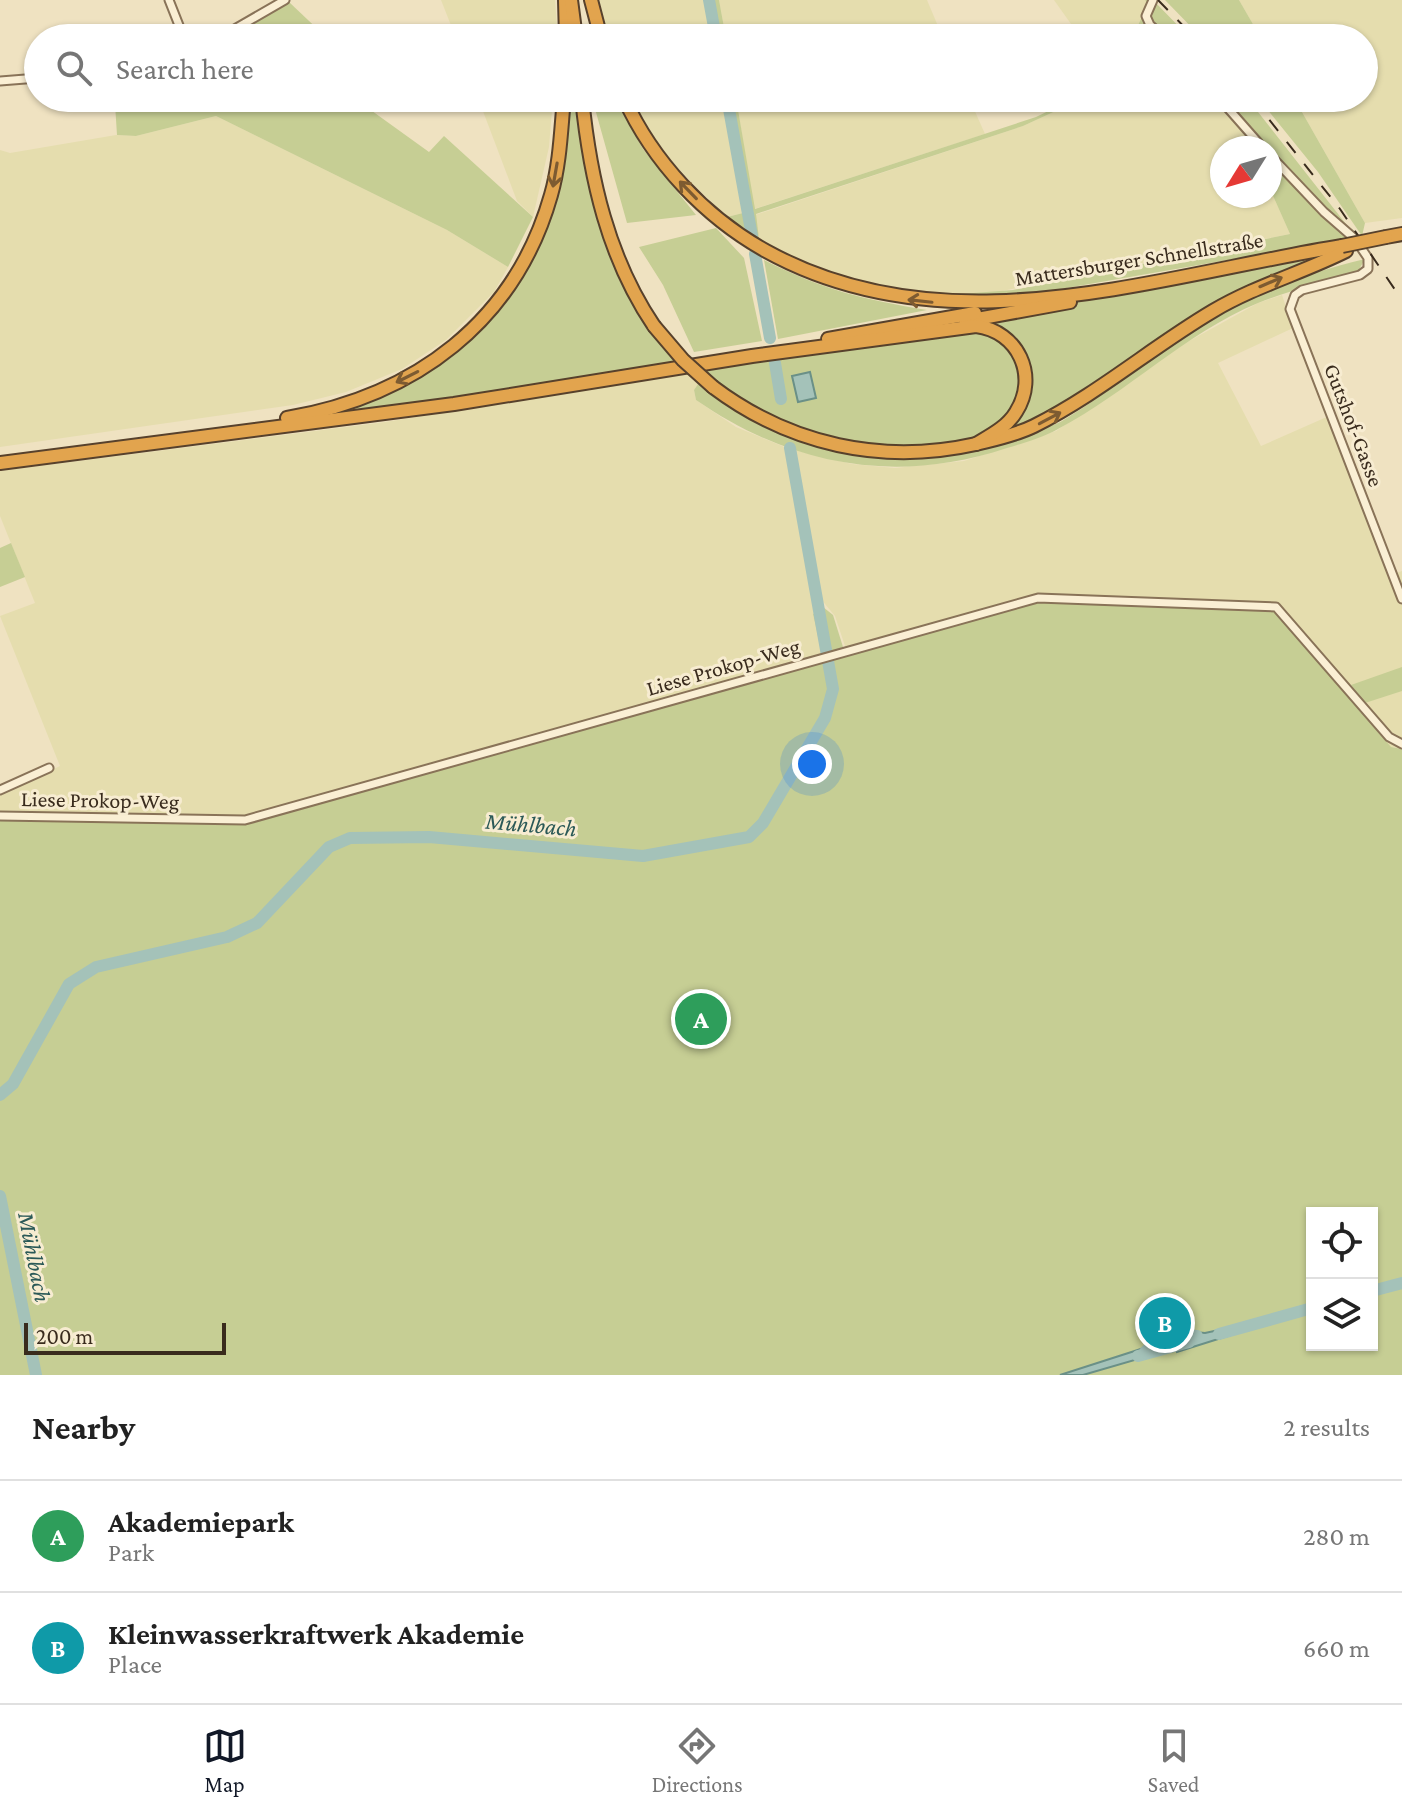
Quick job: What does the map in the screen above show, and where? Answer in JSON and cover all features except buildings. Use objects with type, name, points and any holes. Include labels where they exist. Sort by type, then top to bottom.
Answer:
[{"type":"highway","points":[[565,0],[566,24]]},
{"type":"highway","points":[[591,0],[597,24]]},
{"type":"highway","points":[[573,4],[575,24]]},
{"type":"highway","points":[[112,447],[332,408],[384,389],[443,356],[492,310],[520,273],[539,234],[552,192],[562,112]]},
{"type":"highway","name":"Mattersburger Schnellstraße","points":[[584,112],[597,193],[609,234],[627,280],[654,326],[683,360],[713,387],[780,427],[837,446],[912,453],[976,444],[1031,428],[1102,387],[1214,310],[1344,248]]},
{"type":"highway","name":"Mattersburger Schnellstraße","points":[[633,112],[666,166],[699,201],[747,241],[821,277],[909,300],[987,304],[1081,294],[1392,240],[1402,234]]},
{"type":"highway","points":[[818,348],[1344,248]]},
{"type":"highway","points":[[752,356],[768,349],[1081,294]]},
{"type":"highway","points":[[0,463],[454,404],[752,356],[969,326],[997,332],[1019,353],[1025,374],[1024,393],[1010,420],[976,444]]},
{"type":"street","points":[[169,0],[178,24]]},
{"type":"street","points":[[243,24],[284,0]]},
{"type":"street","points":[[1150,24],[1146,16],[1153,0]]},
{"type":"street","points":[[0,81],[24,79]]},
{"type":"street","points":[[1231,112],[1252,136]]},
{"type":"street","name":"Gutshof-Gasse","points":[[1282,168],[1355,239],[1368,258],[1368,269],[1360,275],[1302,290],[1295,295],[1290,309],[1402,599]]},
{"type":"street","name":"Liese Prokop-Weg","points":[[0,816],[245,820],[833,654],[1047,597],[1273,607],[1280,610],[1389,737],[1402,744]]},
{"type":"street","name":"Liese Prokop-Weg","points":[[0,790],[49,768]]},
{"type":"shaded area","points":[[441,0],[555,0],[557,24],[450,24]]},
{"type":"shaded area","points":[[599,0],[706,0],[710,24],[604,24]]},
{"type":"shaded area","points":[[719,0],[927,0],[937,24],[723,24]]},
{"type":"shaded area","points":[[1054,0],[1145,0],[1148,4],[1139,24],[1071,24]]},
{"type":"shaded area","points":[[1239,0],[1402,0],[1402,218],[1365,223],[1302,112],[1378,112],[1378,24],[1253,24]]},
{"type":"shaded area","points":[[483,112],[552,112],[549,147],[533,217],[517,201]]},
{"type":"shaded area","points":[[639,112],[725,112],[743,213],[727,217],[665,154]]},
{"type":"shaded area","points":[[738,112],[975,112],[985,134],[754,209]]},
{"type":"shaded area","points":[[1054,112],[1227,112],[1246,136],[1210,136],[1210,208],[1278,208],[1290,234],[982,295],[947,295],[864,285],[808,264],[759,239],[755,215],[1023,126]]},
{"type":"shaded area","points":[[216,116],[447,230],[508,267],[494,292],[446,340],[402,369],[346,392],[293,405],[0,447],[0,150],[10,153],[116,135],[136,136]]},
{"type":"shaded area","points":[[1282,295],[1293,328],[1218,363],[1261,446],[1329,416],[1391,575],[1402,571],[1402,749],[845,646],[835,616],[820,598],[794,450],[852,464],[895,468],[964,461],[1056,431],[1182,345],[1258,303]]},
{"type":"shaded area","points":[[687,374],[698,384],[694,390],[696,400],[736,427],[787,448],[817,608],[813,614],[822,655],[254,816],[0,814],[0,795],[60,766],[0,616],[35,603],[0,516],[0,471],[385,422]]},
{"type":"green space","points":[[706,0],[719,0],[723,24],[710,24]]},
{"type":"green space","points":[[1145,0],[1153,0],[1176,24],[1139,24],[1148,4]]},
{"type":"green space","points":[[1165,0],[1239,0],[1253,24],[1188,24]]},
{"type":"green space","points":[[289,2],[312,24],[252,24]]},
{"type":"green space","points":[[116,112],[373,112],[429,152],[444,136],[533,217],[508,267],[447,230],[216,116],[136,136],[117,135]]},
{"type":"green space","points":[[561,112],[584,112],[597,193],[649,330],[681,368],[335,419],[332,408],[384,389],[469,334],[539,234]]},
{"type":"green space","points":[[596,112],[623,112],[643,149],[696,215],[627,223]]},
{"type":"green space","points":[[725,112],[738,112],[755,209],[1054,112],[1023,126],[756,214],[759,239],[727,217],[743,213]]},
{"type":"green space","points":[[1227,112],[1258,112],[1277,136],[1246,136]]},
{"type":"green space","points":[[1269,112],[1302,112],[1365,223],[1362,236],[1318,172]]},
{"type":"green space","points":[[1282,143],[1353,233],[1343,240],[1014,297],[947,295],[1013,290],[1290,234],[1278,208],[1282,208]]},
{"type":"green space","points":[[716,228],[744,258],[762,341],[694,352],[663,285],[639,247]]},
{"type":"green space","points":[[1347,253],[1248,292],[1031,428],[947,450],[849,449],[744,409],[697,365],[969,326],[989,317]]},
{"type":"green space","points":[[1365,259],[1357,273],[1282,294],[1231,316],[1052,432],[965,459],[925,465],[846,463],[769,441],[732,423],[696,400],[694,390],[698,384],[775,431],[816,446],[857,455],[899,459],[942,456],[985,447],[1062,421],[1197,325],[1253,295]]},
{"type":"green space","points":[[764,260],[843,292],[927,310],[778,339]]},
{"type":"green space","points":[[11,543],[25,577],[0,587],[0,548]]},
{"type":"green space","points":[[1042,600],[1276,611],[1391,747],[1402,749],[1402,1375],[0,1375],[0,819],[243,825]]},
{"type":"green space","points":[[823,607],[833,615],[843,647],[822,655],[813,614]]},
{"type":"green space","points":[[1402,667],[1402,691],[1365,703],[1351,685]]},
{"type":"water","points":[[810,372],[816,398],[798,402],[792,376]]},
{"type":"water","points":[[1233,1327],[1234,1334],[1177,1352],[1174,1340],[1183,1337],[1184,1331],[1205,1333]]},
{"type":"water","points":[[1147,1347],[1152,1355],[1083,1375],[1060,1375]]},
{"type":"waterway","name":"Mühlbach","points":[[709,0],[713,24]]},
{"type":"waterway","name":"Mühlbach","points":[[730,112],[752,236]]},
{"type":"waterway","name":"Mühlbach","points":[[755,254],[770,338]]},
{"type":"waterway","name":"Mühlbach","points":[[775,363],[781,399]]},
{"type":"waterway","name":"Mühlbach","points":[[0,1095],[13,1084],[69,984],[96,967],[227,937],[257,923],[329,847],[350,838],[429,837],[643,856],[749,837],[763,823],[825,718],[833,689],[790,448]]},
{"type":"waterway","name":"Mühlbach","points":[[0,1196],[36,1375]]},
{"type":"waterway","points":[[1378,1289],[1402,1283]]},
{"type":"waterway","points":[[1219,1334],[1306,1310]]},
{"type":"waterway","points":[[1145,1352],[1169,1338],[1197,1336]]},
{"type":"waterway","points":[[1138,1356],[1189,1342]]},
{"type":"railway","points":[[1158,0],[1181,24]]},
{"type":"railway","points":[[1263,112],[1340,209],[1402,300]]},
{"type":"place","name":"Akademiepark","points":[[701,1019]]},
{"type":"place","name":"Kleinwasserkraftwerk Akademie","points":[[1165,1323]]}]
